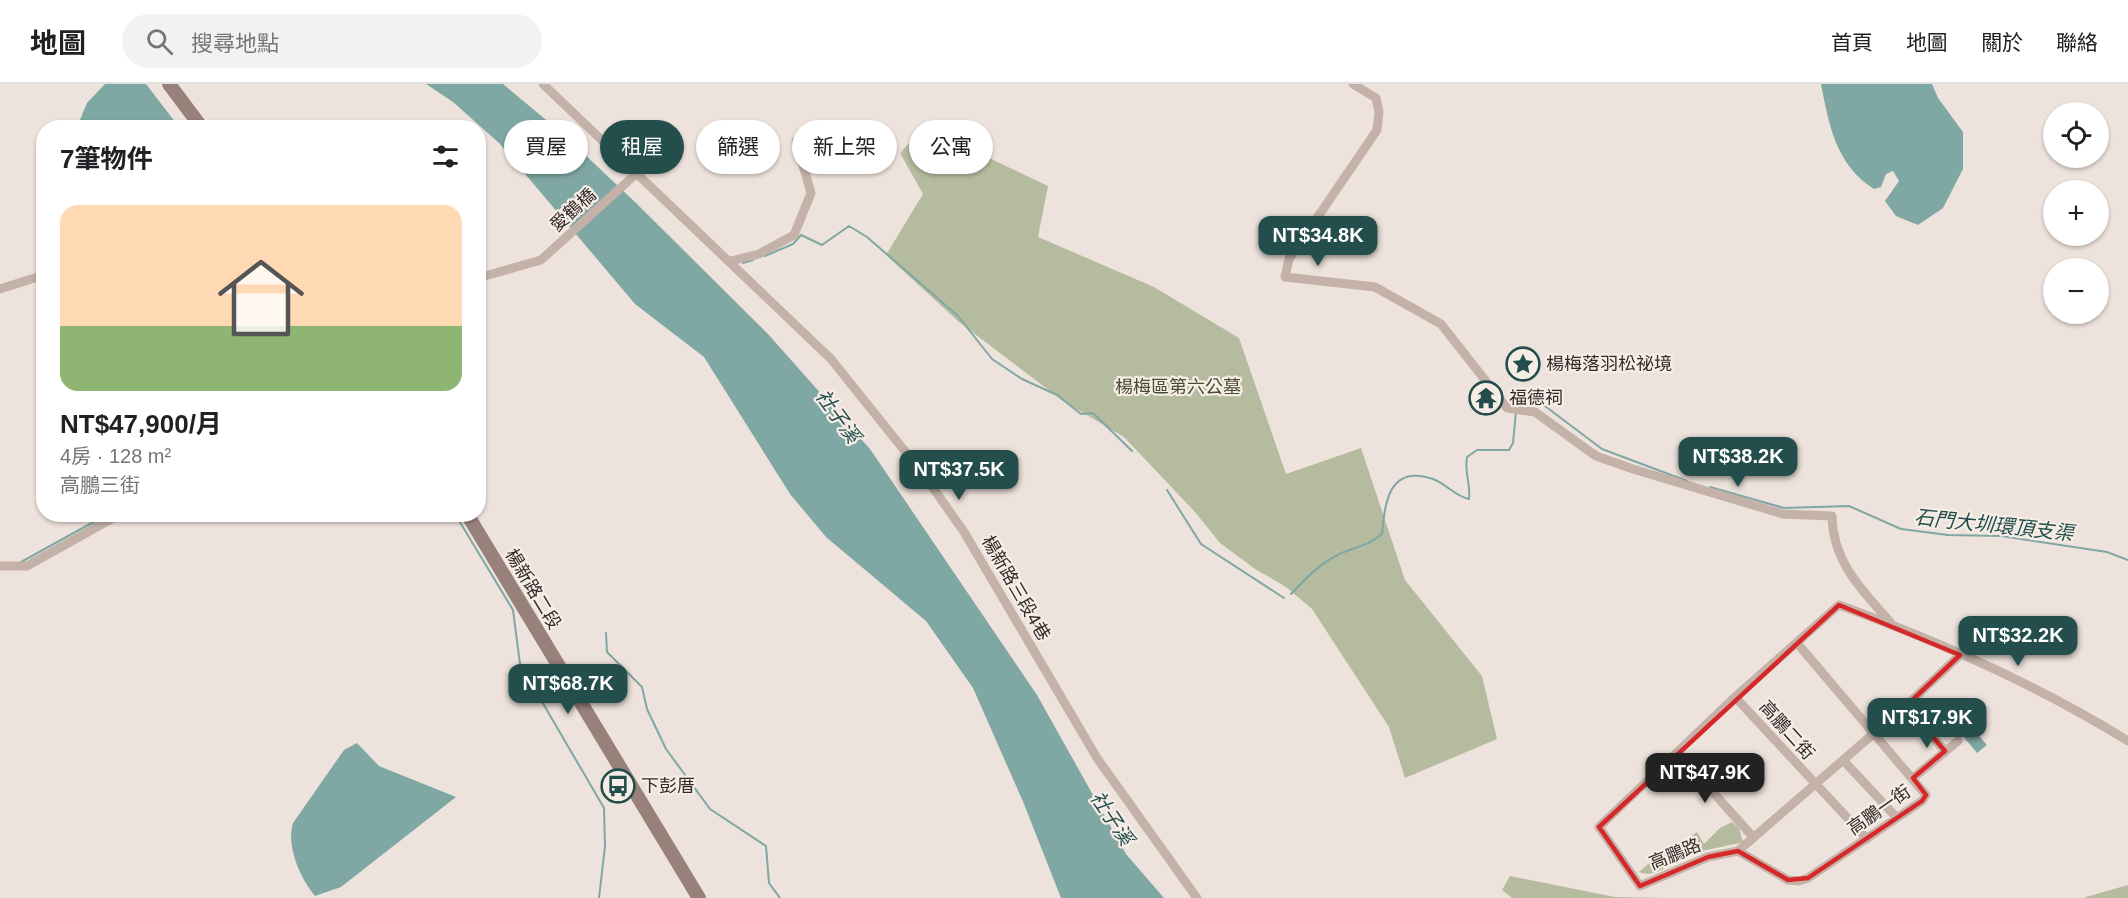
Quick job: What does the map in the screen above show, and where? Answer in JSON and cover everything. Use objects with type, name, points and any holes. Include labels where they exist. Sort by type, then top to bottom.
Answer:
[{"type":"main road","points":[[169,84],[196,120]]},
{"type":"main road","name":"楊新路二段","points":[[472,522],[699,898]]},
{"type":"street","name":"楊新路三段4巷","points":[[543,84],[600,140]]},
{"type":"street","points":[[555,94],[560,84]]},
{"type":"street","points":[[1353,84],[1376,98],[1379,112],[1377,130],[1289,259],[1285,277],[1376,287],[1442,324],[1507,408],[1535,412],[1596,456],[1783,514],[1832,516],[1833,531],[1848,573],[1893,625],[2069,706],[2128,741]]},
{"type":"street","name":"愛鶴橋","points":[[486,276],[541,260],[636,174]]},
{"type":"street","name":"楊新路三段4巷","points":[[638,174],[831,359],[924,475],[995,582],[1097,758],[1197,898]]},
{"type":"street","points":[[731,261],[759,254],[794,235],[812,193],[806,174]]},
{"type":"street","points":[[0,289],[36,278]]},
{"type":"street","points":[[0,566],[27,566],[106,522]]},
{"type":"street","name":"高鵬路","points":[[1738,851],[1708,857],[1640,886],[1599,827],[1735,697],[1839,605],[1893,625]]},
{"type":"street","name":"高鵬一街","points":[[1738,851],[1788,880],[1799,881],[1867,840],[1922,801],[1926,795],[1797,643]]},
{"type":"street","points":[[1738,851],[1906,706],[1960,655]]},
{"type":"street","name":"高鵬二街","points":[[1735,697],[1867,840]]},
{"type":"street","points":[[1906,706],[1945,751]]},
{"type":"street","points":[[1913,778],[1958,741]]},
{"type":"street","points":[[1677,752],[1753,837]]},
{"type":"street","points":[[1843,760],[1897,818]]},
{"type":"highlighted area","points":[[1839,605],[1960,655],[1906,706],[1945,751],[1913,778],[1926,795],[1922,801],[1808,878],[1788,880],[1738,851],[1708,857],[1640,886],[1599,827]]},
{"type":"green space","name":"楊梅區第六公墓","points":[[909,143],[909,169],[900,153]]},
{"type":"green space","name":"楊梅區第六公墓","points":[[993,160],[1048,186],[1038,237],[1154,287],[1239,338],[1286,474],[1361,448],[1405,580],[1482,676],[1497,739],[1405,778],[1389,727],[1312,609],[1286,587],[1255,569],[1220,543],[1195,512],[1124,437],[1063,401],[959,322],[886,255],[923,194],[912,174],[993,174]]},
{"type":"green space","points":[[1732,822],[1739,828],[1743,842],[1694,853],[1655,873],[1639,872],[1663,851],[1666,854],[1697,832],[1704,844],[1720,828]]},
{"type":"green space","points":[[1510,876],[1615,897],[1674,898],[1512,898],[1502,890]]},
{"type":"green space","points":[[2128,885],[2128,898],[2085,898],[2086,897]]},
{"type":"water","points":[[105,84],[146,84],[174,120],[80,120],[87,103]]},
{"type":"water","points":[[426,84],[503,84],[546,120],[504,120],[504,149],[486,131],[486,120],[473,120],[453,102]]},
{"type":"water","points":[[1821,84],[1932,84],[1938,98],[1963,132],[1963,169],[1943,208],[1918,225],[1896,216],[1885,201],[1899,181],[1893,171],[1886,174],[1881,187],[1874,189],[1851,168],[1836,143],[1831,129]]},
{"type":"water","points":[[588,158],[600,169],[600,174],[605,174],[635,202],[768,334],[870,449],[1037,695],[1126,854],[1164,898],[1061,898],[1024,804],[973,688],[926,621],[826,537],[790,494],[704,357],[635,304],[525,174],[588,174]]},
{"type":"water","points":[[1967,722],[1987,745],[1977,753],[1958,730]]},
{"type":"water","points":[[357,743],[379,766],[456,797],[341,887],[315,896],[304,880],[296,861],[291,842],[293,823],[344,750]]},
{"type":"waterway","name":"石門大圳環頂支渠","points":[[765,256],[793,244],[801,235],[822,245],[849,226],[867,237],[958,316],[992,359],[1022,379],[1057,395],[1081,414],[1093,413],[1132,451]]},
{"type":"waterway","name":"石門大圳環頂支渠","points":[[743,263],[753,260]]},
{"type":"waterway","name":"石門大圳環頂支渠","points":[[1518,406],[1529,394],[1602,449],[1687,481]]},
{"type":"waterway","name":"石門大圳環頂支渠","points":[[1291,594],[1329,560],[1368,543],[1382,534],[1388,499],[1398,481],[1418,476],[1433,479],[1469,499],[1467,457],[1477,450],[1509,450],[1513,443],[1516,411]]},
{"type":"waterway","name":"石門大圳環頂支渠","points":[[1710,487],[1784,508],[1849,506],[1901,529],[1948,535],[2001,536],[2107,552],[2128,560]]},
{"type":"waterway","name":"石門大圳環頂支渠","points":[[1167,490],[1201,544],[1284,598]]},
{"type":"waterway","points":[[21,562],[94,522]]},
{"type":"waterway","points":[[460,522],[513,610],[520,664],[604,808],[605,846],[599,898]]},
{"type":"waterway","name":"社子溪","points":[[606,633],[607,652],[642,687],[647,709],[666,749],[710,809],[766,846],[769,883],[780,898]]},
{"type":"place","name":"楊梅落羽松祕境","points":[[1523,364]]},
{"type":"place","name":"福德祠","points":[[1486,398]]},
{"type":"place","name":"下彭厝","points":[[618,786]]}]
